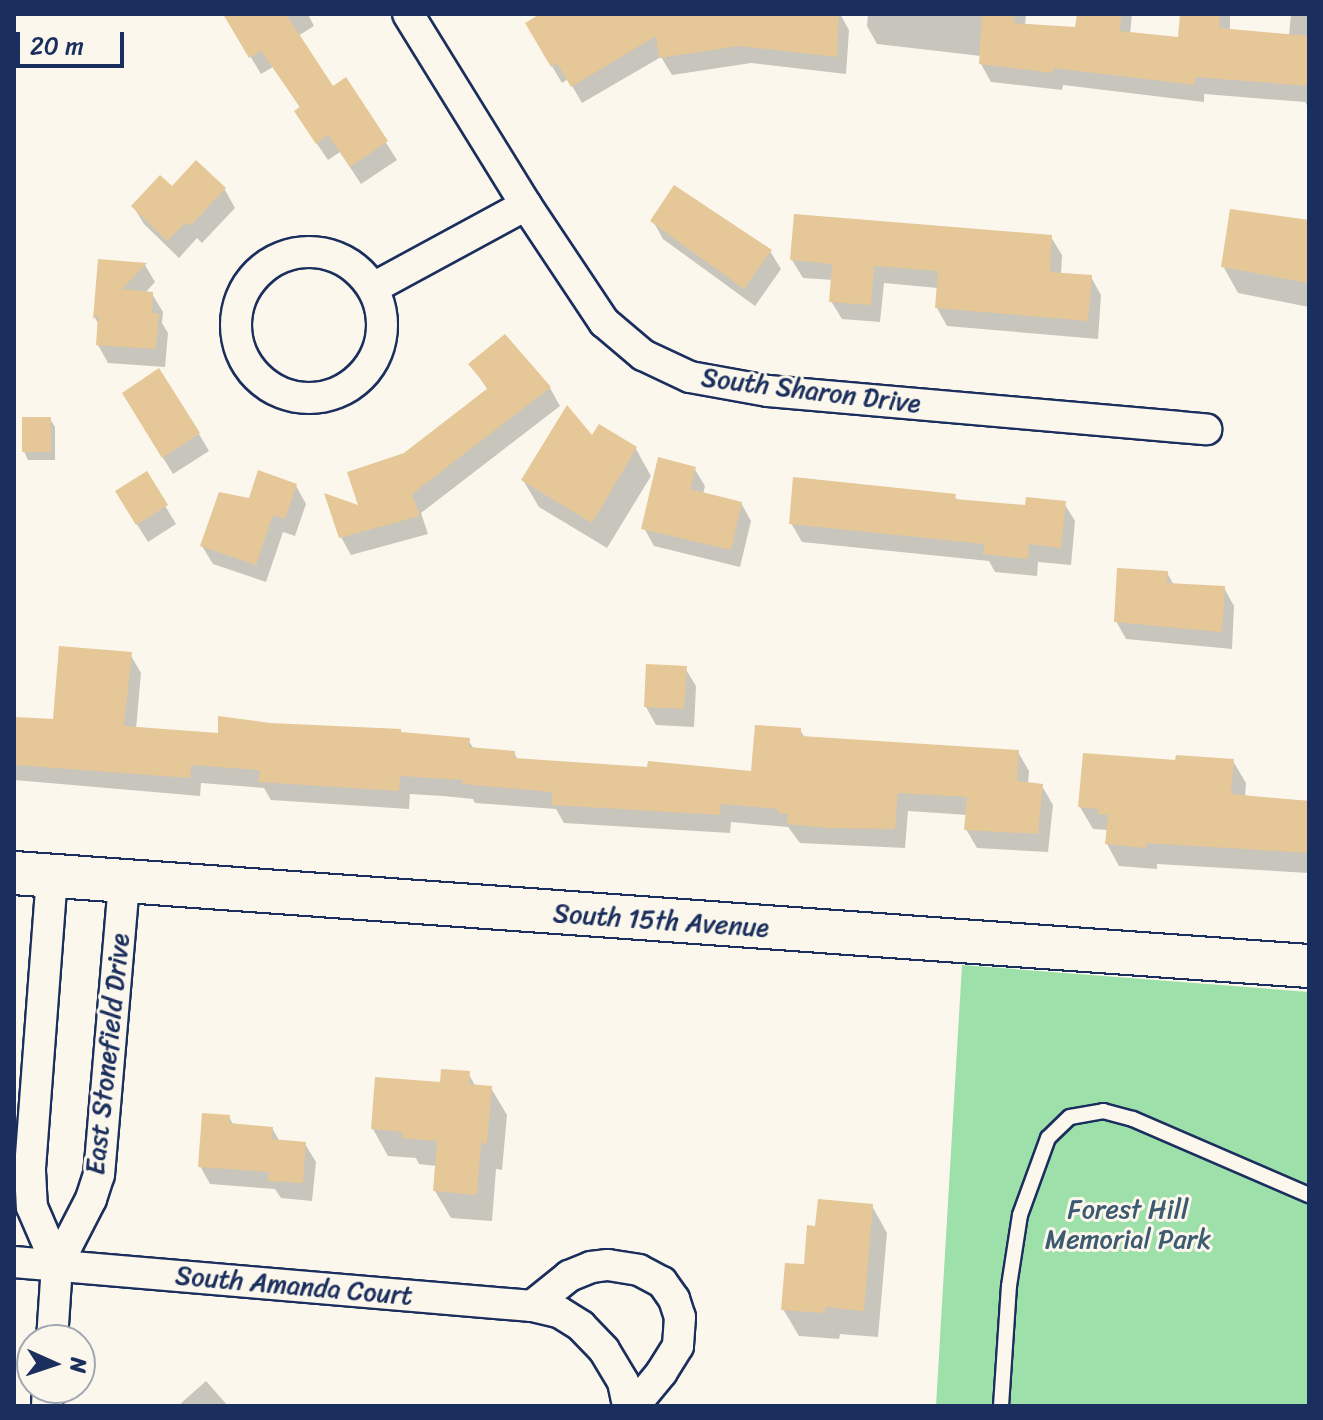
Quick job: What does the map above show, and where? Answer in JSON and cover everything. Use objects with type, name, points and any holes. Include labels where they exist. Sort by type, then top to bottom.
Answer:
[{"type":"street","name":"South Sharon Drive","points":[[408,14],[526,205],[604,322],[643,355],[690,377],[768,391],[1206,429]]},
{"type":"street","points":[[373,288],[526,205]]},
{"type":"street","points":[[311,251],[335,256],[357,268],[373,288],[381,310],[382,333],[375,356],[362,375],[343,389],[321,397],[286,394],[256,376],[243,356],[237,320],[248,284],[264,266],[287,254],[311,251]]},
{"type":"street","name":"South 15th Avenue","points":[[33,875],[1309,966]]},
{"type":"street","name":"East Stonefield Drive","points":[[33,875],[32,1207],[57,1265]]},
{"type":"street","name":"East Stonefield Drive","points":[[53,1324],[57,1265],[91,1199],[99,1175],[124,883]]},
{"type":"street","name":"South Amanda Court","points":[[14,1262],[532,1306],[559,1312],[589,1334],[604,1350],[623,1382],[631,1406],[662,1372],[678,1346],[680,1317],[674,1299],[662,1282],[639,1270],[608,1265],[591,1267],[569,1276],[532,1306]]},
{"type":"lane","points":[[1001,1406],[1009,1286],[1020,1215],[1048,1138],[1070,1117],[1103,1111],[1133,1119],[1309,1195]]},
{"type":"green space","name":"Forest Hill Memorial Park","points":[[962,965],[1309,992],[1309,1406],[936,1406]]},
{"type":"building","points":[[223,14],[286,14],[333,86],[346,77],[388,141],[350,167],[328,135],[316,144],[294,111],[300,107],[261,51],[249,58]]},
{"type":"building","points":[[540,14],[839,14],[837,57],[740,46],[659,58],[656,36],[571,87],[557,63],[551,67],[525,23]]},
{"type":"building","points":[[982,14],[1015,14],[1014,23],[1075,27],[1077,14],[1121,14],[1120,31],[1178,37],[1180,14],[1220,14],[1219,28],[1309,36],[1309,86],[1195,77],[1195,85],[1053,68],[1053,73],[979,64]]},
{"type":"building","points":[[196,160],[226,188],[190,226],[186,222],[167,241],[131,206],[160,175],[172,186]]},
{"type":"building","points":[[674,185],[772,250],[744,289],[650,221]]},
{"type":"building","points":[[1230,209],[1309,220],[1309,283],[1221,267]]},
{"type":"building","points":[[794,214],[1052,235],[1050,272],[1092,275],[1088,321],[935,308],[938,271],[874,266],[871,305],[829,302],[832,264],[790,260]]},
{"type":"building","points":[[98,259],[147,263],[122,289],[153,292],[152,313],[159,313],[156,349],[96,345],[98,315],[93,319]]},
{"type":"building","points":[[505,334],[551,387],[412,494],[420,516],[339,538],[324,493],[358,505],[347,472],[404,453],[488,388],[468,364]]},
{"type":"building","points":[[159,368],[200,433],[162,458],[122,393]]},
{"type":"building","points":[[567,405],[592,435],[599,424],[637,447],[592,523],[521,480]]},
{"type":"building","points":[[22,417],[51,417],[51,452],[22,452]]},
{"type":"building","points":[[658,457],[696,467],[690,489],[742,502],[731,550],[641,529]]},
{"type":"building","points":[[258,470],[297,484],[285,519],[273,515],[256,565],[200,546],[219,492],[249,498]]},
{"type":"building","points":[[147,471],[168,505],[136,525],[115,491]]},
{"type":"building","points":[[793,477],[956,494],[955,499],[1025,505],[1026,497],[1066,501],[1061,548],[1029,544],[1028,559],[983,554],[984,544],[789,524]]},
{"type":"building","points":[[1117,568],[1168,571],[1167,583],[1225,586],[1222,632],[1114,622]]},
{"type":"building","points":[[59,646],[132,652],[124,726],[218,733],[218,716],[270,723],[401,729],[401,732],[470,738],[469,747],[515,751],[514,758],[647,767],[648,761],[751,771],[755,725],[801,728],[801,736],[1019,750],[1017,781],[1043,784],[1038,834],[964,830],[967,797],[898,793],[895,829],[827,828],[787,824],[788,814],[778,813],[778,809],[721,804],[720,815],[552,805],[552,792],[462,784],[463,780],[400,776],[399,791],[258,782],[260,770],[191,765],[190,778],[14,765],[14,717],[53,719]]},
{"type":"building","points":[[646,664],[687,666],[684,709],[644,707]]},
{"type":"building","points":[[1083,753],[1175,760],[1176,755],[1234,759],[1231,794],[1309,801],[1309,853],[1146,843],[1146,848],[1105,844],[1108,815],[1098,814],[1098,809],[1078,807]]},
{"type":"building","points":[[441,1069],[470,1071],[469,1084],[492,1086],[487,1144],[481,1143],[477,1195],[433,1191],[437,1141],[402,1138],[402,1132],[371,1129],[375,1077],[440,1082]]},
{"type":"building","points":[[202,1113],[230,1115],[229,1123],[273,1127],[272,1139],[306,1142],[303,1183],[268,1181],[269,1172],[198,1167]]},
{"type":"building","points":[[818,1199],[873,1204],[864,1311],[825,1307],[825,1313],[781,1310],[785,1263],[804,1264],[807,1225],[815,1226]]}]
